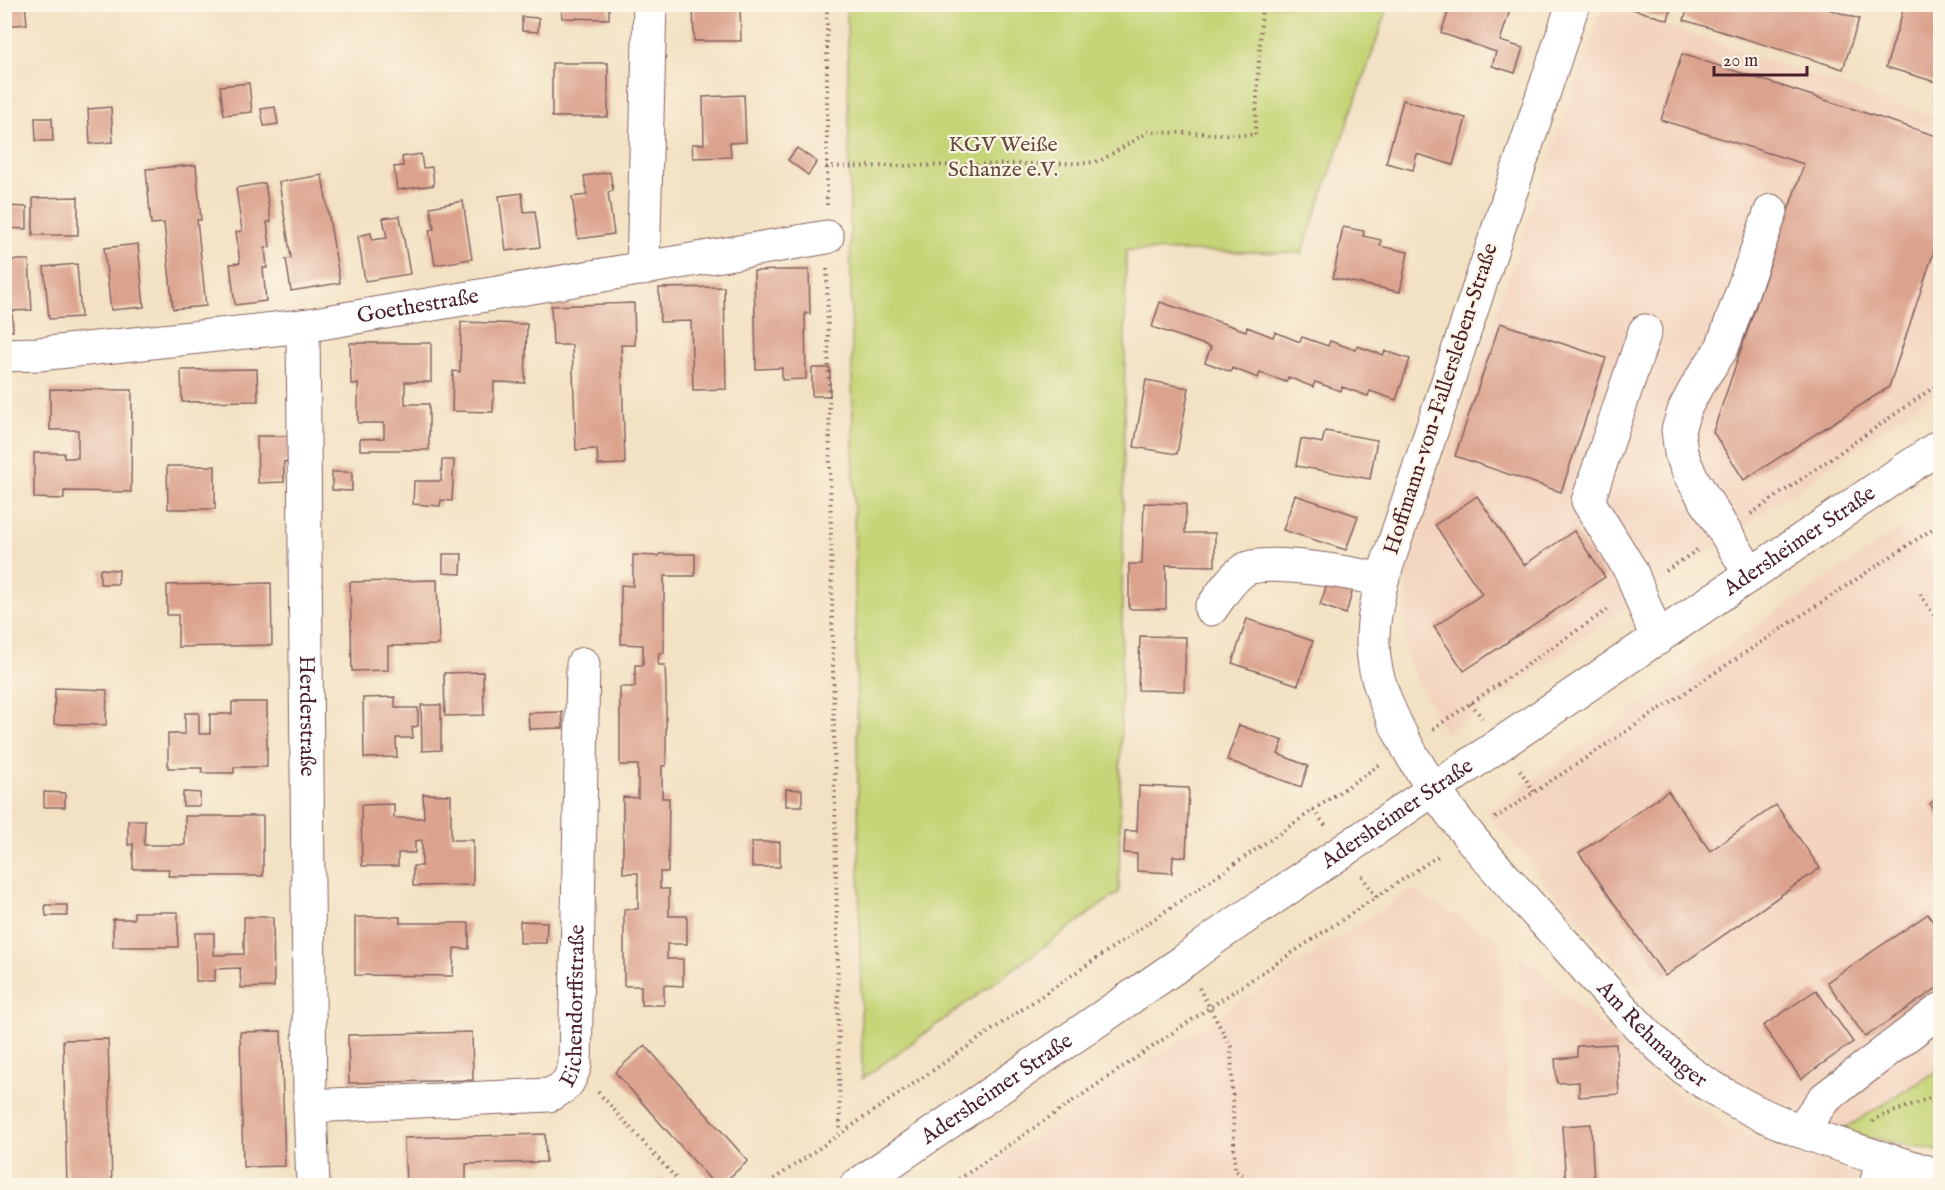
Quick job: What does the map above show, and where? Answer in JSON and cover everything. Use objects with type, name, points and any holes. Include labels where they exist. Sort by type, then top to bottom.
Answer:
[{"type":"street","points":[[643,269],[650,4]]},
{"type":"street","name":"Hoffmann-von-Fallersleben-Straße","points":[[1434,791],[1392,718],[1376,670],[1372,640],[1376,608],[1382,580],[1572,4]]},
{"type":"street","points":[[1750,575],[1690,476],[1681,453],[1678,430],[1685,408],[1722,348],[1771,211]]},
{"type":"street","name":"Goethestraße","points":[[4,355],[39,354],[303,326],[827,237]]},
{"type":"street","name":"Herderstraße","points":[[303,326],[310,1106],[313,1185]]},
{"type":"street","points":[[1645,331],[1587,501],[1631,571],[1657,639]]},
{"type":"street","name":"Adersheimer Straße","points":[[856,1185],[1216,937],[1750,575],[1939,451]]},
{"type":"street","points":[[1211,609],[1234,579],[1245,569],[1255,566],[1274,564],[1363,575],[1382,580]]},
{"type":"street","name":"Eichendorffstraße","points":[[310,1106],[549,1095],[563,1088],[570,1080],[575,1065],[583,664]]},
{"type":"street","name":"Am Rehmanger","points":[[1434,791],[1467,836],[1640,1027],[1677,1062],[1726,1095],[1768,1118],[1872,1164],[1941,1176]]},
{"type":"street","points":[[1800,1131],[1824,1099],[1941,1010]]},
{"type":"path","points":[[827,4],[826,167],[840,1132]]},
{"type":"path","points":[[826,167],[1086,164],[1100,161],[1148,132],[1255,135],[1262,4]]},
{"type":"path","points":[[764,1185],[1941,383]]},
{"type":"path","points":[[1920,594],[1941,624]]},
{"type":"path","points":[[1184,961],[1231,1047],[1235,1170],[1257,1185]]},
{"type":"path","points":[[570,1080],[600,1093],[683,1185]]},
{"type":"path","points":[[1872,1164],[1875,1119],[1941,1094]]},
{"type":"shaded area","points":[[1603,5],[1940,118],[1940,390],[1445,734],[1405,656],[1406,570]]},
{"type":"shaded area","points":[[1940,501],[1940,1069],[1839,1132],[1736,1081],[1662,1016],[1485,812]]},
{"type":"shaded area","points":[[1411,890],[1501,940],[1512,1185],[960,1185]]},
{"type":"shaded area","points":[[1519,952],[1673,1090],[1731,1128],[1793,1154],[1899,1185],[1533,1185]]},
{"type":"green space","name":"KGV Weiße Schanze e.V.","points":[[847,5],[1389,5],[1302,253],[1126,250],[1119,892],[862,1079]]},
{"type":"green space","points":[[1940,1069],[1940,1151],[1839,1132]]},
{"type":"building","points":[[5,4],[25,4],[27,24],[5,26]]},
{"type":"building","points":[[561,4],[609,4],[609,19],[562,18]]},
{"type":"building","points":[[693,4],[740,4],[741,41],[694,41]]},
{"type":"building","points":[[1451,4],[1503,4],[1511,7],[1500,41],[1523,48],[1515,73],[1492,66],[1496,52],[1441,33]]},
{"type":"building","points":[[1627,4],[1672,4],[1668,20],[1626,7]]},
{"type":"building","points":[[1689,4],[1813,4],[1859,19],[1843,69],[1684,20]]},
{"type":"building","points":[[1905,4],[1928,4],[1940,8],[1940,100],[1934,98],[1939,83],[1886,67]]},
{"type":"building","points":[[522,17],[539,18],[538,32],[522,31]]},
{"type":"building","points":[[1682,54],[1940,137],[1940,233],[1889,387],[1744,480],[1713,432],[1804,164],[1661,120]]},
{"type":"building","points":[[552,63],[608,63],[608,117],[552,117]]},
{"type":"building","points":[[249,83],[252,112],[224,115],[220,86]]},
{"type":"building","points":[[744,95],[746,142],[730,143],[731,157],[693,158],[692,144],[704,144],[703,97]]},
{"type":"building","points":[[1403,100],[1466,118],[1453,165],[1417,154],[1413,170],[1386,163]]},
{"type":"building","points":[[111,107],[113,142],[90,144],[88,109]]},
{"type":"building","points":[[275,107],[278,124],[264,126],[261,109]]},
{"type":"building","points":[[35,118],[52,118],[53,141],[36,141]]},
{"type":"building","points":[[797,148],[817,162],[808,175],[788,160]]},
{"type":"building","points":[[421,154],[423,168],[432,167],[434,185],[397,190],[394,167],[403,166],[402,157]]},
{"type":"building","points":[[196,165],[201,220],[197,220],[206,306],[173,309],[164,223],[151,224],[146,169]]},
{"type":"building","points":[[610,172],[613,191],[608,192],[614,234],[578,239],[572,197],[587,195],[584,176]]},
{"type":"building","points":[[322,175],[340,283],[291,291],[286,259],[291,258],[279,182]]},
{"type":"building","points":[[265,183],[271,222],[267,222],[270,247],[265,248],[267,268],[263,268],[266,301],[235,305],[230,264],[240,263],[236,232],[242,231],[236,188]]},
{"type":"building","points":[[522,193],[524,212],[535,211],[540,247],[506,251],[499,196]]},
{"type":"building","points":[[78,197],[78,235],[33,235],[33,198]]},
{"type":"building","points":[[463,201],[472,259],[435,265],[429,230],[434,229],[430,207]]},
{"type":"building","points":[[4,206],[27,207],[27,229],[4,228]]},
{"type":"building","points":[[400,216],[410,274],[365,281],[358,236],[371,233],[372,240],[387,238],[383,218]]},
{"type":"building","points":[[1343,227],[1364,231],[1363,236],[1381,240],[1380,246],[1408,252],[1400,292],[1333,278]]},
{"type":"building","points":[[138,244],[144,307],[111,310],[104,248]]},
{"type":"building","points":[[10,260],[29,260],[32,310],[12,311],[13,331],[5,331],[5,292],[11,292]]},
{"type":"building","points":[[77,264],[81,317],[49,319],[44,267]]},
{"type":"building","points":[[809,270],[810,314],[805,313],[806,379],[782,380],[782,368],[756,369],[754,271]]},
{"type":"building","points":[[724,287],[726,389],[693,390],[691,321],[660,322],[659,288]]},
{"type":"building","points":[[1160,302],[1246,331],[1247,327],[1273,337],[1275,332],[1300,342],[1302,337],[1328,346],[1330,341],[1355,350],[1357,346],[1383,355],[1385,351],[1410,359],[1396,400],[1370,391],[1368,396],[1342,387],[1341,391],[1315,382],[1313,387],[1288,377],[1286,382],[1260,373],[1258,378],[1232,368],[1231,372],[1205,362],[1211,347],[1152,327]]},
{"type":"building","points":[[634,303],[635,345],[621,345],[625,464],[598,465],[597,449],[576,450],[572,345],[553,345],[551,306]]},
{"type":"building","points":[[461,322],[527,324],[525,383],[494,382],[493,412],[452,411],[453,371],[460,372]]},
{"type":"building","points":[[1500,323],[1606,358],[1561,492],[1455,456]]},
{"type":"building","points":[[350,343],[431,343],[431,382],[405,382],[405,404],[429,404],[429,450],[360,450],[360,439],[384,438],[384,423],[358,423],[358,384],[351,384]]},
{"type":"building","points":[[812,368],[830,368],[830,396],[812,396]]},
{"type":"building","points":[[257,369],[258,401],[182,402],[181,370]]},
{"type":"building","points":[[1146,380],[1189,388],[1177,454],[1134,447]]},
{"type":"building","points":[[50,389],[132,390],[131,492],[64,491],[64,499],[34,498],[34,453],[64,453],[64,458],[78,458],[78,430],[50,430]]},
{"type":"building","points":[[1325,431],[1377,440],[1370,479],[1296,466],[1301,439],[1322,443]]},
{"type":"building","points":[[257,436],[290,436],[290,461],[284,462],[284,482],[258,483]]},
{"type":"building","points":[[442,460],[454,460],[452,501],[441,500],[440,506],[413,504],[414,481],[441,481]]},
{"type":"building","points":[[167,466],[215,466],[215,509],[168,509]]},
{"type":"building","points":[[332,472],[352,472],[352,491],[332,490]]},
{"type":"building","points":[[1295,495],[1358,516],[1346,550],[1283,530]]},
{"type":"building","points":[[1477,496],[1524,565],[1574,531],[1605,577],[1464,671],[1434,627],[1482,594],[1435,525]]},
{"type":"building","points":[[1144,503],[1186,504],[1185,533],[1215,533],[1215,566],[1166,565],[1166,609],[1129,609],[1129,564],[1142,564]]},
{"type":"building","points":[[443,554],[462,554],[461,574],[443,573]]},
{"type":"building","points":[[659,554],[695,554],[695,576],[664,576],[664,653],[659,653],[658,665],[665,665],[666,689],[666,766],[662,766],[662,798],[669,798],[668,872],[660,872],[660,889],[669,889],[669,916],[687,916],[687,944],[667,944],[667,959],[683,959],[683,986],[664,985],[664,1005],[641,1005],[641,986],[624,986],[624,909],[638,909],[638,873],[623,873],[623,797],[638,798],[638,765],[620,765],[620,687],[635,687],[635,665],[643,665],[643,645],[621,644],[621,585],[633,586],[633,555],[659,556]]},
{"type":"building","points":[[100,569],[119,570],[118,584],[100,584]]},
{"type":"building","points":[[437,580],[439,645],[388,646],[388,670],[352,671],[350,582]]},
{"type":"building","points":[[1328,581],[1353,589],[1346,614],[1320,605]]},
{"type":"building","points":[[271,583],[272,645],[178,647],[178,615],[167,615],[167,585]]},
{"type":"building","points":[[1247,619],[1313,641],[1298,685],[1232,663]]},
{"type":"building","points":[[1140,636],[1186,637],[1184,691],[1138,690]]},
{"type":"building","points":[[483,672],[484,715],[445,716],[444,673]]},
{"type":"building","points":[[55,688],[107,690],[106,725],[54,724]]},
{"type":"building","points":[[395,697],[395,708],[418,708],[418,726],[412,727],[413,738],[396,738],[397,757],[364,758],[363,698]]},
{"type":"building","points":[[232,702],[267,702],[267,767],[234,767],[234,773],[202,773],[202,768],[168,768],[168,734],[185,734],[185,713],[199,713],[199,734],[210,734],[210,714],[232,714]]},
{"type":"building","points":[[421,705],[441,705],[441,750],[422,751]]},
{"type":"building","points":[[562,712],[563,728],[529,729],[528,713]]},
{"type":"building","points":[[1239,725],[1283,741],[1278,754],[1308,766],[1301,787],[1227,760]]},
{"type":"building","points":[[1139,786],[1189,788],[1186,857],[1173,856],[1172,873],[1137,871],[1137,854],[1124,853],[1125,831],[1137,831]]},
{"type":"building","points":[[786,789],[802,790],[802,806],[786,806]]},
{"type":"building","points":[[1668,791],[1710,851],[1776,805],[1820,868],[1665,976],[1579,853]]},
{"type":"building","points":[[44,792],[65,793],[65,807],[44,807]]},
{"type":"building","points":[[183,792],[200,793],[200,806],[183,806]]},
{"type":"building","points":[[423,794],[451,795],[451,840],[473,840],[473,885],[413,886],[413,866],[422,866],[422,840],[415,841],[415,853],[398,853],[398,866],[362,866],[361,805],[394,804],[394,818],[424,818]]},
{"type":"building","points":[[1940,796],[1940,820],[1930,804]]},
{"type":"building","points":[[185,816],[263,816],[263,876],[168,876],[169,869],[133,869],[133,844],[128,845],[128,820],[145,820],[144,845],[185,845]]},
{"type":"building","points":[[752,842],[780,842],[780,867],[752,867]]},
{"type":"building","points":[[45,905],[67,905],[67,916],[46,916]]},
{"type":"building","points":[[134,912],[178,912],[178,947],[113,947],[113,919],[134,919]]},
{"type":"building","points":[[1928,914],[1940,932],[1940,986],[1865,1037],[1827,982]]},
{"type":"building","points":[[244,917],[273,917],[274,987],[241,988],[240,968],[215,969],[215,981],[196,981],[195,933],[214,933],[214,955],[244,954]]},
{"type":"building","points":[[355,917],[400,917],[400,923],[469,923],[469,949],[454,948],[453,976],[355,975]]},
{"type":"building","points":[[520,921],[547,922],[546,943],[520,943]]},
{"type":"building","points":[[1816,990],[1853,1042],[1801,1079],[1763,1026]]},
{"type":"building","points":[[281,1031],[285,1166],[243,1167],[240,1032]]},
{"type":"building","points":[[472,1032],[473,1080],[349,1083],[348,1035]]},
{"type":"building","points":[[108,1039],[112,1185],[67,1185],[63,1040]]},
{"type":"building","points":[[1616,1044],[1619,1094],[1579,1097],[1579,1082],[1557,1083],[1555,1059],[1577,1057],[1577,1046]]},
{"type":"building","points":[[645,1045],[748,1161],[721,1185],[715,1185],[615,1072]]},
{"type":"building","points":[[1591,1124],[1594,1185],[1566,1185],[1562,1126]]},
{"type":"building","points":[[545,1134],[546,1162],[466,1164],[466,1185],[406,1185],[404,1138]]},
{"type":"building","points":[[662,1178],[667,1185],[652,1185]]}]
